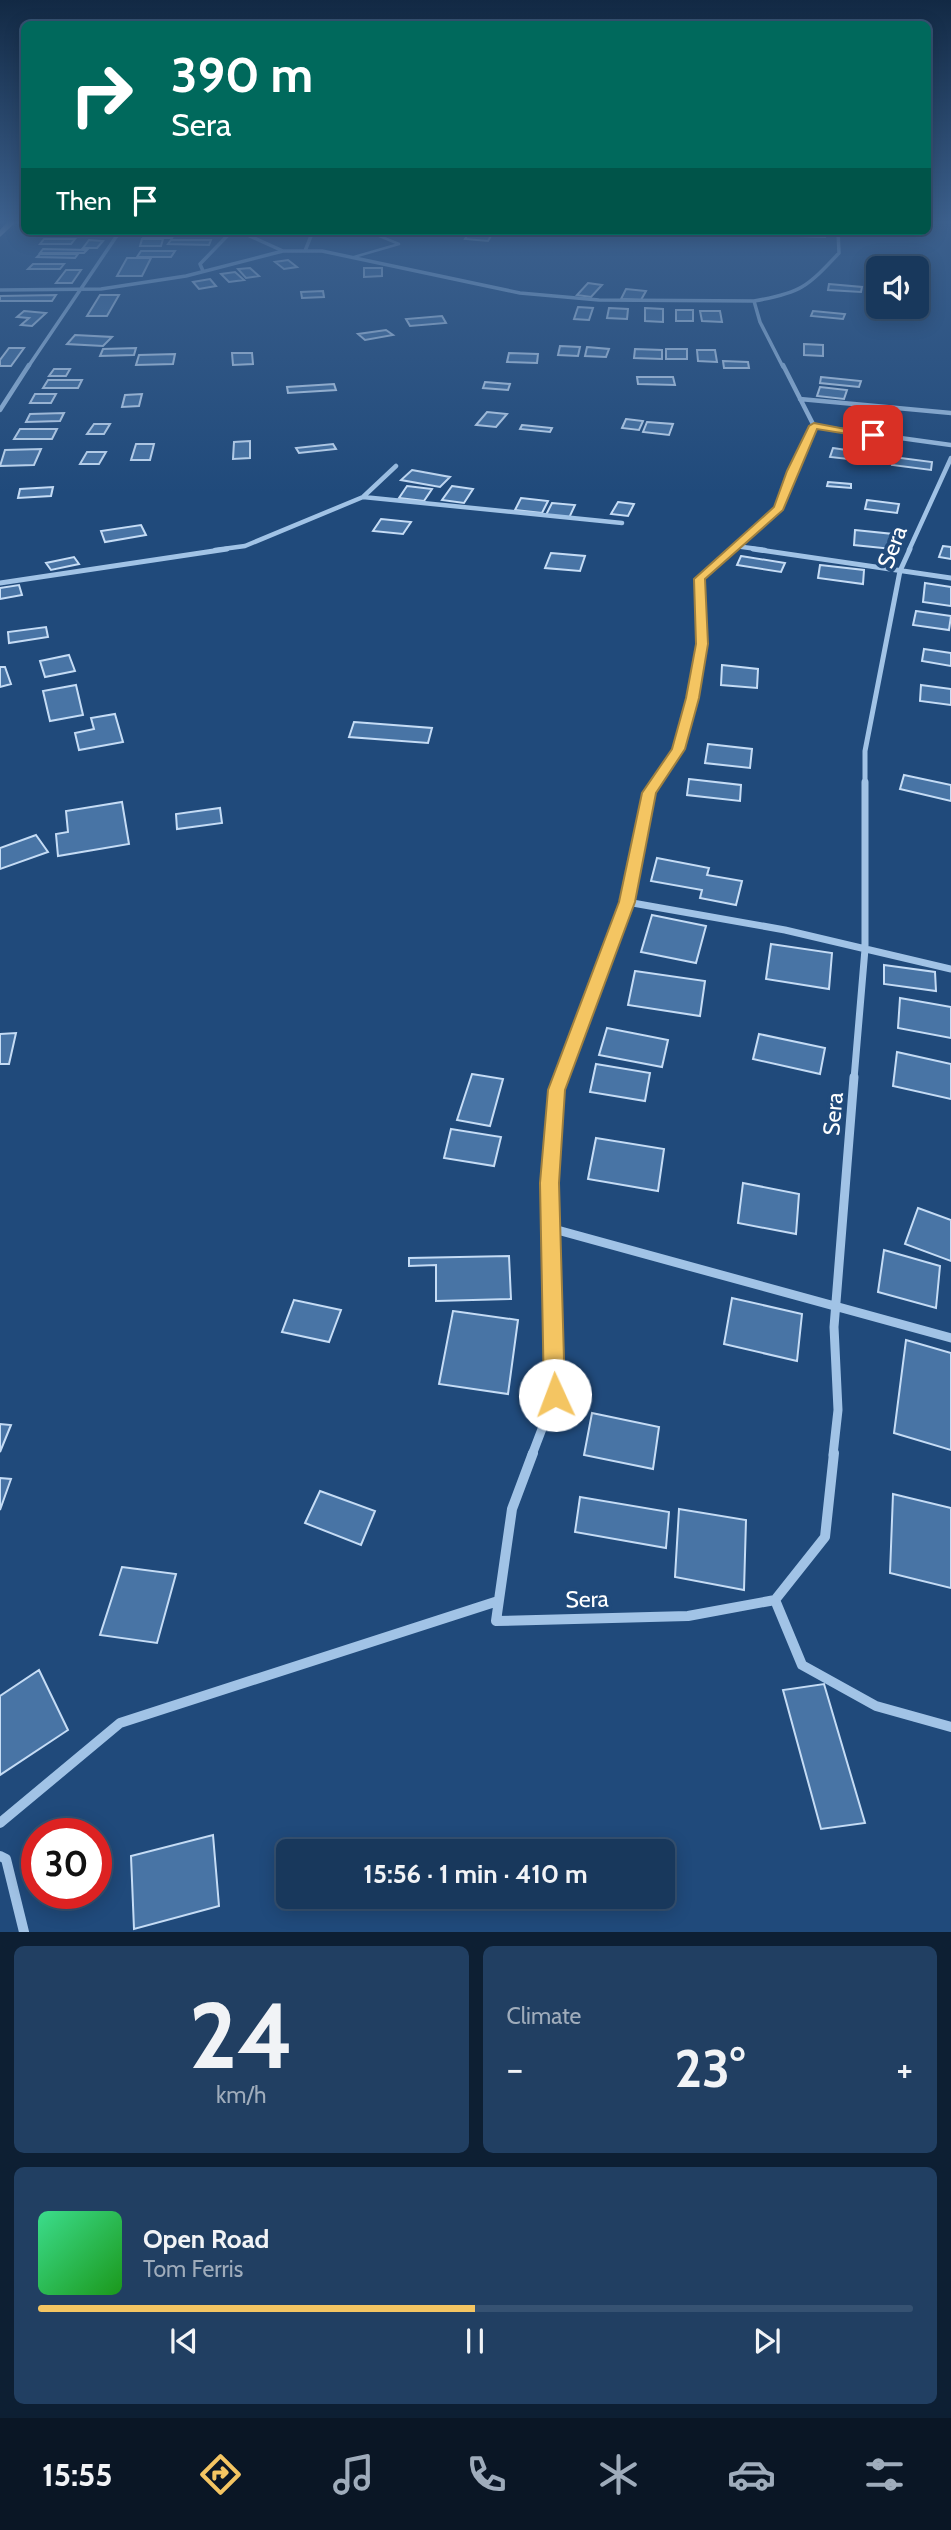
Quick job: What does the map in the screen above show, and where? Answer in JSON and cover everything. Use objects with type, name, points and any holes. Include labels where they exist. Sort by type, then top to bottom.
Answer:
[{"type":"street","points":[[0,410],[63,312]]},
{"type":"street","points":[[757,312],[814,426]]},
{"type":"street","points":[[800,399],[951,413]]},
{"type":"street","points":[[814,426],[951,445]]},
{"type":"street","points":[[0,1823],[120,1723],[498,1601],[512,1509],[555,1395],[549,1183],[557,1090],[627,902],[649,793],[678,749],[692,698],[702,644],[700,579],[779,508],[792,471],[814,426]]},
{"type":"street","name":"Sera","points":[[498,1601],[496,1620],[688,1616],[775,1600],[825,1537],[838,1410],[836,1305],[865,949],[865,751],[900,571],[951,458]]},
{"type":"street","points":[[0,583],[245,546],[363,496],[396,466]]},
{"type":"street","points":[[363,496],[622,523]]},
{"type":"street","points":[[735,546],[951,578]]},
{"type":"street","points":[[627,902],[785,930],[951,969]]},
{"type":"street","points":[[550,1228],[951,1338]]},
{"type":"street","points":[[775,1600],[802,1665],[876,1706],[951,1727]]},
{"type":"street","points":[[0,1856],[6,1860],[24,1931]]},
{"type":"building","points":[[23,312],[46,313],[32,326],[21,325],[29,318],[17,317]]},
{"type":"building","points":[[89,312],[109,312],[107,316],[87,316]]},
{"type":"building","points":[[576,312],[592,312],[589,320],[574,319]]},
{"type":"building","points":[[608,312],[628,312],[627,319],[607,318]]},
{"type":"building","points":[[645,312],[663,312],[663,322],[645,321]]},
{"type":"building","points":[[676,312],[693,312],[693,321],[676,321]]},
{"type":"building","points":[[700,312],[720,312],[722,322],[702,321]]},
{"type":"building","points":[[813,312],[845,314],[843,319],[811,316]]},
{"type":"building","points":[[442,316],[446,323],[410,326],[406,319]]},
{"type":"building","points":[[386,330],[393,335],[365,340],[358,334]]},
{"type":"building","points":[[75,335],[112,337],[103,346],[67,344]]},
{"type":"building","points":[[804,344],[823,345],[823,356],[804,355]]},
{"type":"building","points":[[560,346],[580,347],[578,356],[558,355]]},
{"type":"building","points":[[587,347],[609,349],[606,357],[585,356]]},
{"type":"building","points":[[9,348],[24,348],[11,366],[0,366],[0,360]]},
{"type":"building","points":[[136,348],[134,355],[100,356],[103,349]]},
{"type":"building","points":[[635,349],[662,350],[662,359],[634,358]]},
{"type":"building","points":[[666,349],[687,349],[687,359],[666,359]]},
{"type":"building","points":[[697,350],[715,350],[717,362],[698,361]]},
{"type":"building","points":[[232,353],[252,353],[253,364],[233,365]]},
{"type":"building","points":[[509,353],[538,354],[537,363],[507,362]]},
{"type":"building","points":[[175,354],[173,364],[136,365],[139,355]]},
{"type":"building","points":[[723,361],[748,362],[749,368],[724,368]]},
{"type":"building","points":[[54,369],[70,369],[66,376],[49,376]]},
{"type":"building","points":[[637,377],[673,377],[675,385],[638,384]]},
{"type":"building","points":[[821,377],[861,381],[859,387],[820,383]]},
{"type":"building","points":[[48,380],[82,380],[78,388],[43,388]]},
{"type":"building","points":[[485,382],[510,384],[508,390],[483,388]]},
{"type":"building","points":[[334,384],[336,390],[288,393],[287,387]]},
{"type":"building","points":[[820,387],[847,390],[844,399],[817,396]]},
{"type":"building","points":[[35,394],[56,394],[51,403],[30,403]]},
{"type":"building","points":[[142,394],[139,406],[122,407],[125,395]]},
{"type":"building","points":[[487,412],[507,414],[496,427],[476,425]]},
{"type":"building","points":[[64,413],[60,421],[26,422],[30,414]]},
{"type":"building","points":[[626,419],[643,421],[639,430],[622,428]]},
{"type":"building","points":[[647,422],[673,424],[669,435],[643,432]]},
{"type":"building","points":[[94,424],[110,424],[104,434],[87,434]]},
{"type":"building","points":[[522,425],[552,428],[550,432],[520,429]]},
{"type":"building","points":[[20,429],[57,429],[52,439],[14,439]]},
{"type":"building","points":[[250,441],[250,458],[233,459],[234,442]]},
{"type":"building","points":[[136,444],[154,444],[150,460],[131,460]]},
{"type":"building","points":[[333,444],[336,449],[299,453],[296,448]]},
{"type":"building","points":[[833,448],[860,452],[857,460],[830,457]]},
{"type":"building","points":[[41,449],[34,465],[0,466],[5,450]]},
{"type":"building","points":[[87,452],[106,452],[99,464],[80,464]]},
{"type":"building","points":[[893,457],[932,462],[931,470],[892,465]]},
{"type":"building","points":[[412,470],[450,477],[440,487],[401,480]]},
{"type":"building","points":[[828,482],[851,484],[851,488],[827,486]]},
{"type":"building","points":[[407,486],[432,489],[424,501],[399,498]]},
{"type":"building","points":[[452,486],[473,489],[464,503],[442,500]]},
{"type":"building","points":[[53,487],[51,496],[18,498],[20,489]]},
{"type":"building","points":[[521,498],[548,501],[542,513],[515,510]]},
{"type":"building","points":[[867,500],[899,504],[897,513],[865,509]]},
{"type":"building","points":[[618,502],[634,504],[628,516],[611,514]]},
{"type":"building","points":[[552,503],[575,505],[569,518],[546,515]]},
{"type":"building","points":[[381,519],[411,522],[403,534],[373,531]]},
{"type":"building","points":[[141,525],[146,535],[105,542],[101,531]]},
{"type":"building","points":[[855,530],[893,534],[892,549],[854,545]]},
{"type":"building","points":[[943,546],[951,547],[951,559],[939,557]]},
{"type":"building","points":[[551,553],[585,556],[580,571],[545,568]]},
{"type":"building","points":[[741,556],[785,563],[781,572],[737,565]]},
{"type":"building","points":[[74,557],[79,564],[51,570],[46,563]]},
{"type":"building","points":[[820,565],[864,570],[863,584],[818,578]]},
{"type":"building","points":[[925,583],[951,587],[951,606],[923,602]]},
{"type":"building","points":[[19,585],[22,595],[0,599],[0,588]]},
{"type":"building","points":[[916,611],[951,616],[949,630],[913,625]]},
{"type":"building","points":[[46,627],[48,637],[9,643],[8,632]]},
{"type":"building","points":[[924,649],[951,653],[951,666],[922,661]]},
{"type":"building","points":[[69,655],[75,671],[45,677],[40,661]]},
{"type":"building","points":[[722,665],[758,669],[757,688],[721,685]]},
{"type":"building","points":[[0,667],[5,667],[11,684],[0,687]]},
{"type":"building","points":[[76,685],[83,715],[50,721],[43,691]]},
{"type":"building","points":[[921,685],[951,689],[951,705],[920,701]]},
{"type":"building","points":[[115,714],[123,742],[79,750],[75,733],[94,729],[91,718]]},
{"type":"building","points":[[354,722],[432,728],[428,743],[349,737]]},
{"type":"building","points":[[708,744],[752,749],[750,768],[705,763]]},
{"type":"building","points":[[904,775],[951,785],[951,801],[900,789]]},
{"type":"building","points":[[689,779],[741,785],[740,801],[687,795]]},
{"type":"building","points":[[122,802],[129,844],[58,856],[56,834],[68,832],[66,811]]},
{"type":"building","points":[[220,808],[222,823],[177,829],[176,814]]},
{"type":"building","points":[[36,835],[48,852],[0,869],[0,848]]},
{"type":"building","points":[[657,858],[709,868],[707,875],[742,881],[736,905],[700,898],[702,890],[651,881]]},
{"type":"building","points":[[652,915],[706,926],[696,963],[641,952]]},
{"type":"building","points":[[771,944],[832,953],[829,989],[766,979]]},
{"type":"building","points":[[884,965],[935,972],[936,991],[884,984]]},
{"type":"building","points":[[635,971],[705,981],[700,1016],[628,1005]]},
{"type":"building","points":[[900,998],[951,1007],[951,1038],[898,1028]]},
{"type":"building","points":[[607,1028],[668,1040],[662,1067],[599,1055]]},
{"type":"building","points":[[16,1033],[9,1064],[0,1064],[0,1034]]},
{"type":"building","points":[[759,1034],[825,1048],[820,1074],[753,1059]]},
{"type":"building","points":[[897,1052],[951,1064],[951,1099],[893,1086]]},
{"type":"building","points":[[596,1064],[650,1073],[645,1101],[590,1092]]},
{"type":"building","points":[[472,1074],[503,1079],[490,1126],[457,1120]]},
{"type":"building","points":[[451,1129],[501,1137],[494,1166],[444,1158]]},
{"type":"building","points":[[596,1138],[664,1149],[658,1191],[588,1179]]},
{"type":"building","points":[[743,1183],[799,1194],[796,1234],[738,1223]]},
{"type":"building","points":[[918,1208],[951,1220],[951,1261],[905,1244]]},
{"type":"building","points":[[884,1250],[940,1266],[936,1308],[878,1292]]},
{"type":"building","points":[[509,1256],[511,1299],[436,1301],[436,1265],[409,1266],[409,1258]]},
{"type":"building","points":[[732,1298],[802,1314],[797,1361],[724,1344]]},
{"type":"building","points":[[294,1300],[341,1310],[329,1342],[282,1332]]},
{"type":"building","points":[[453,1311],[518,1320],[508,1394],[439,1384]]},
{"type":"building","points":[[906,1340],[951,1353],[951,1450],[894,1433]]},
{"type":"building","points":[[592,1413],[659,1427],[653,1469],[584,1455]]},
{"type":"building","points":[[0,1424],[11,1425],[0,1452]]},
{"type":"building","points":[[0,1478],[11,1479],[0,1510]]},
{"type":"building","points":[[320,1491],[375,1511],[361,1545],[305,1523]]},
{"type":"building","points":[[893,1494],[951,1508],[951,1588],[890,1573]]},
{"type":"building","points":[[580,1497],[669,1512],[666,1548],[575,1532]]},
{"type":"building","points":[[679,1509],[746,1520],[744,1590],[675,1577]]},
{"type":"building","points":[[122,1567],[176,1574],[157,1643],[100,1635]]},
{"type":"building","points":[[39,1670],[68,1730],[0,1775],[0,1696]]},
{"type":"building","points":[[824,1684],[865,1823],[821,1829],[783,1690]]},
{"type":"building","points":[[213,1835],[219,1906],[134,1929],[131,1856]]},
{"type":"route","points":[[555,1395],[549,1183],[557,1090],[627,902],[636,845],[649,793],[678,749],[692,698],[702,644],[700,579],[779,508],[792,471],[814,426],[873,435]]}]
